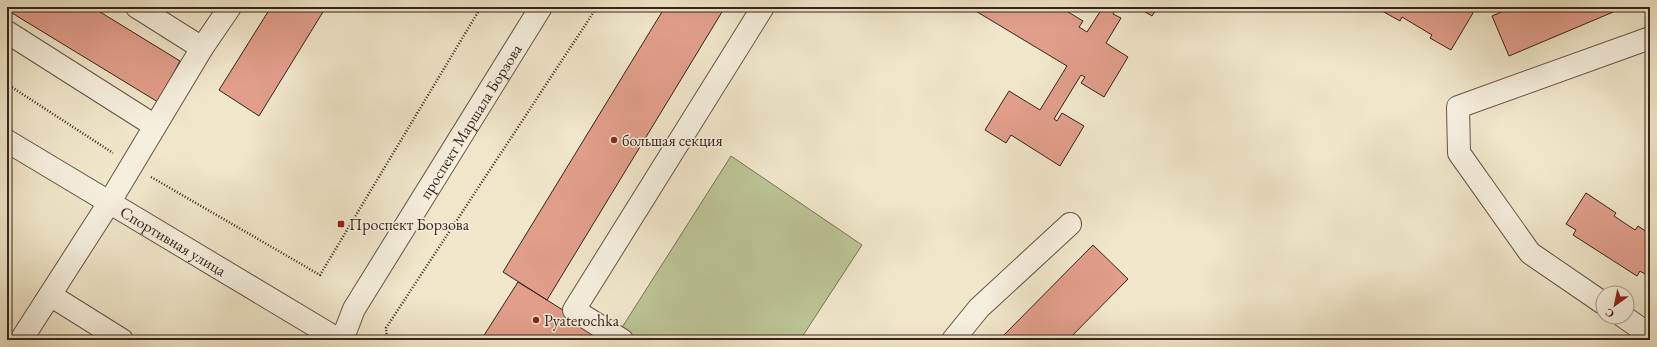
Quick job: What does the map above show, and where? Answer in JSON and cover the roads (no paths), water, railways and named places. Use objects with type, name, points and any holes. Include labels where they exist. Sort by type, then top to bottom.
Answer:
[{"type":"street","points":[[137,7],[202,48]]},
{"type":"street","points":[[21,340],[132,166],[202,48],[230,7]]},
{"type":"street","name":"проспект Маршала Борзова","points":[[340,340],[354,309],[541,7]]},
{"type":"street","points":[[622,340],[574,310],[763,7]]},
{"type":"street","points":[[7,32],[155,126]]},
{"type":"street","points":[[1595,298],[1530,253],[1459,153],[1458,107],[1650,38]]},
{"type":"street","name":"Спортивная улица","points":[[7,141],[340,340]]},
{"type":"street","points":[[953,340],[979,308],[1070,224]]},
{"type":"street","points":[[50,295],[122,340]]},
{"type":"street","points":[[1635,325],[1650,335]]},
{"type":"place","name":"большая секция","points":[[614,140]]},
{"type":"place","name":"Проспект Борзова","points":[[341,224]]},
{"type":"place","name":"Pyaterochka","points":[[536,320]]}]
